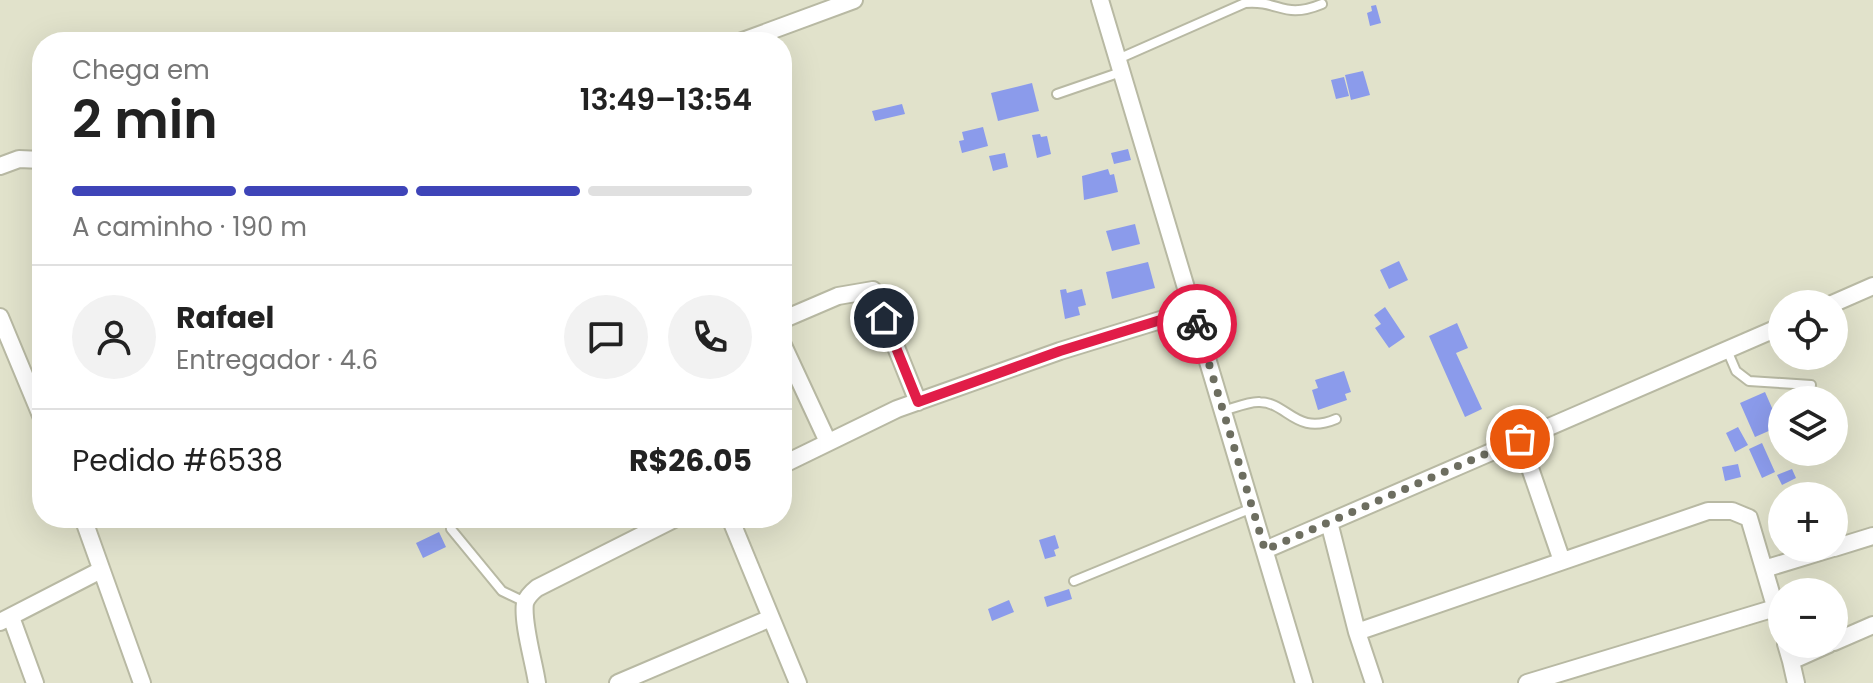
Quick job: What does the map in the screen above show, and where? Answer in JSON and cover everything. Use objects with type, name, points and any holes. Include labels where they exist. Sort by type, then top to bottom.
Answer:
[{"type":"street","points":[[767,32],[854,0]]},
{"type":"street","points":[[1100,0],[1304,683]]},
{"type":"street","points":[[0,166],[19,159],[32,160]]},
{"type":"street","points":[[1848,297],[1873,287]]},
{"type":"street","points":[[792,316],[838,296],[873,290],[918,402]]},
{"type":"street","points":[[792,460],[918,402],[1060,351],[1193,310]]},
{"type":"street","points":[[0,317],[32,394]]},
{"type":"street","points":[[1265,550],[1768,332]]},
{"type":"street","points":[[792,365],[828,442]]},
{"type":"street","points":[[1520,439],[1562,561]]},
{"type":"street","points":[[1357,632],[1708,511],[1732,511],[1749,518],[1768,583]]},
{"type":"street","points":[[1329,522],[1357,632],[1374,683]]},
{"type":"street","points":[[86,528],[142,683]]},
{"type":"street","points":[[537,683],[525,602],[537,588],[656,528]]},
{"type":"street","points":[[734,528],[798,683]]},
{"type":"street","points":[[1848,544],[1873,536]]},
{"type":"street","points":[[1764,569],[1787,562]]},
{"type":"street","points":[[35,683],[6,620],[101,570]]},
{"type":"street","points":[[1527,683],[1768,610]]},
{"type":"street","points":[[618,683],[771,618]]},
{"type":"street","points":[[1848,636],[1873,625]]},
{"type":"street","points":[[1790,658],[1796,683]]},
{"type":"lane","points":[[1057,94],[1245,3],[1265,2],[1297,12],[1322,4]]},
{"type":"lane","points":[[1726,350],[1736,371],[1749,381],[1811,385]]},
{"type":"lane","points":[[1223,411],[1261,402],[1307,423],[1326,423],[1336,419]]},
{"type":"lane","points":[[1074,581],[1253,508]]},
{"type":"lane","points":[[451,529],[502,591],[525,602]]},
{"type":"building","points":[[1376,5],[1381,23],[1370,26],[1367,13],[1372,11],[1371,6]]},
{"type":"building","points":[[1363,71],[1370,95],[1351,100],[1345,75]]},
{"type":"building","points":[[1344,77],[1349,96],[1336,99],[1331,80]]},
{"type":"building","points":[[1032,83],[1039,111],[998,121],[991,93]]},
{"type":"building","points":[[902,104],[905,114],[875,121],[872,111]]},
{"type":"building","points":[[983,127],[988,146],[962,153],[959,141],[964,140],[962,132]]},
{"type":"building","points":[[1040,134],[1041,137],[1047,136],[1051,154],[1037,158],[1032,135]]},
{"type":"building","points":[[1128,149],[1131,160],[1114,164],[1111,153]]},
{"type":"building","points":[[1005,153],[1008,167],[993,171],[989,156]]},
{"type":"building","points":[[1108,169],[1110,175],[1114,174],[1118,192],[1084,200],[1082,176]]},
{"type":"building","points":[[1135,224],[1140,244],[1112,251],[1106,231]]},
{"type":"building","points":[[1399,261],[1408,280],[1389,289],[1380,270]]},
{"type":"building","points":[[1148,262],[1155,288],[1112,299],[1106,272]]},
{"type":"building","points":[[1066,289],[1067,293],[1082,289],[1086,305],[1078,307],[1080,315],[1065,319],[1060,290]]},
{"type":"building","points":[[1385,307],[1405,337],[1389,348],[1375,328],[1381,324],[1374,315]]},
{"type":"building","points":[[1457,323],[1468,348],[1456,353],[1482,409],[1465,417],[1429,336]]},
{"type":"building","points":[[1344,371],[1351,392],[1345,394],[1347,400],[1318,410],[1312,390],[1318,388],[1315,380]]},
{"type":"building","points":[[1765,392],[1768,399],[1768,431],[1755,437],[1740,403]]},
{"type":"building","points":[[1738,427],[1748,445],[1735,452],[1726,433]]},
{"type":"building","points":[[1762,443],[1768,456],[1768,466],[1772,466],[1775,472],[1762,478],[1749,449]]},
{"type":"building","points":[[1738,464],[1741,477],[1725,481],[1722,467]]},
{"type":"building","points":[[1792,469],[1796,478],[1780,482],[1777,475]]},
{"type":"building","points":[[439,532],[446,547],[423,558],[416,543]]},
{"type":"building","points":[[1055,535],[1059,548],[1054,550],[1056,556],[1045,559],[1039,540]]},
{"type":"building","points":[[1069,589],[1072,599],[1047,607],[1044,597]]},
{"type":"building","points":[[1009,600],[1014,612],[992,621],[988,609]]},
{"type":"way so far","points":[[1197,324],[1265,550],[1520,439]]},
{"type":"route","points":[[884,318],[918,402],[1060,351],[1193,310],[1197,324]]}]
